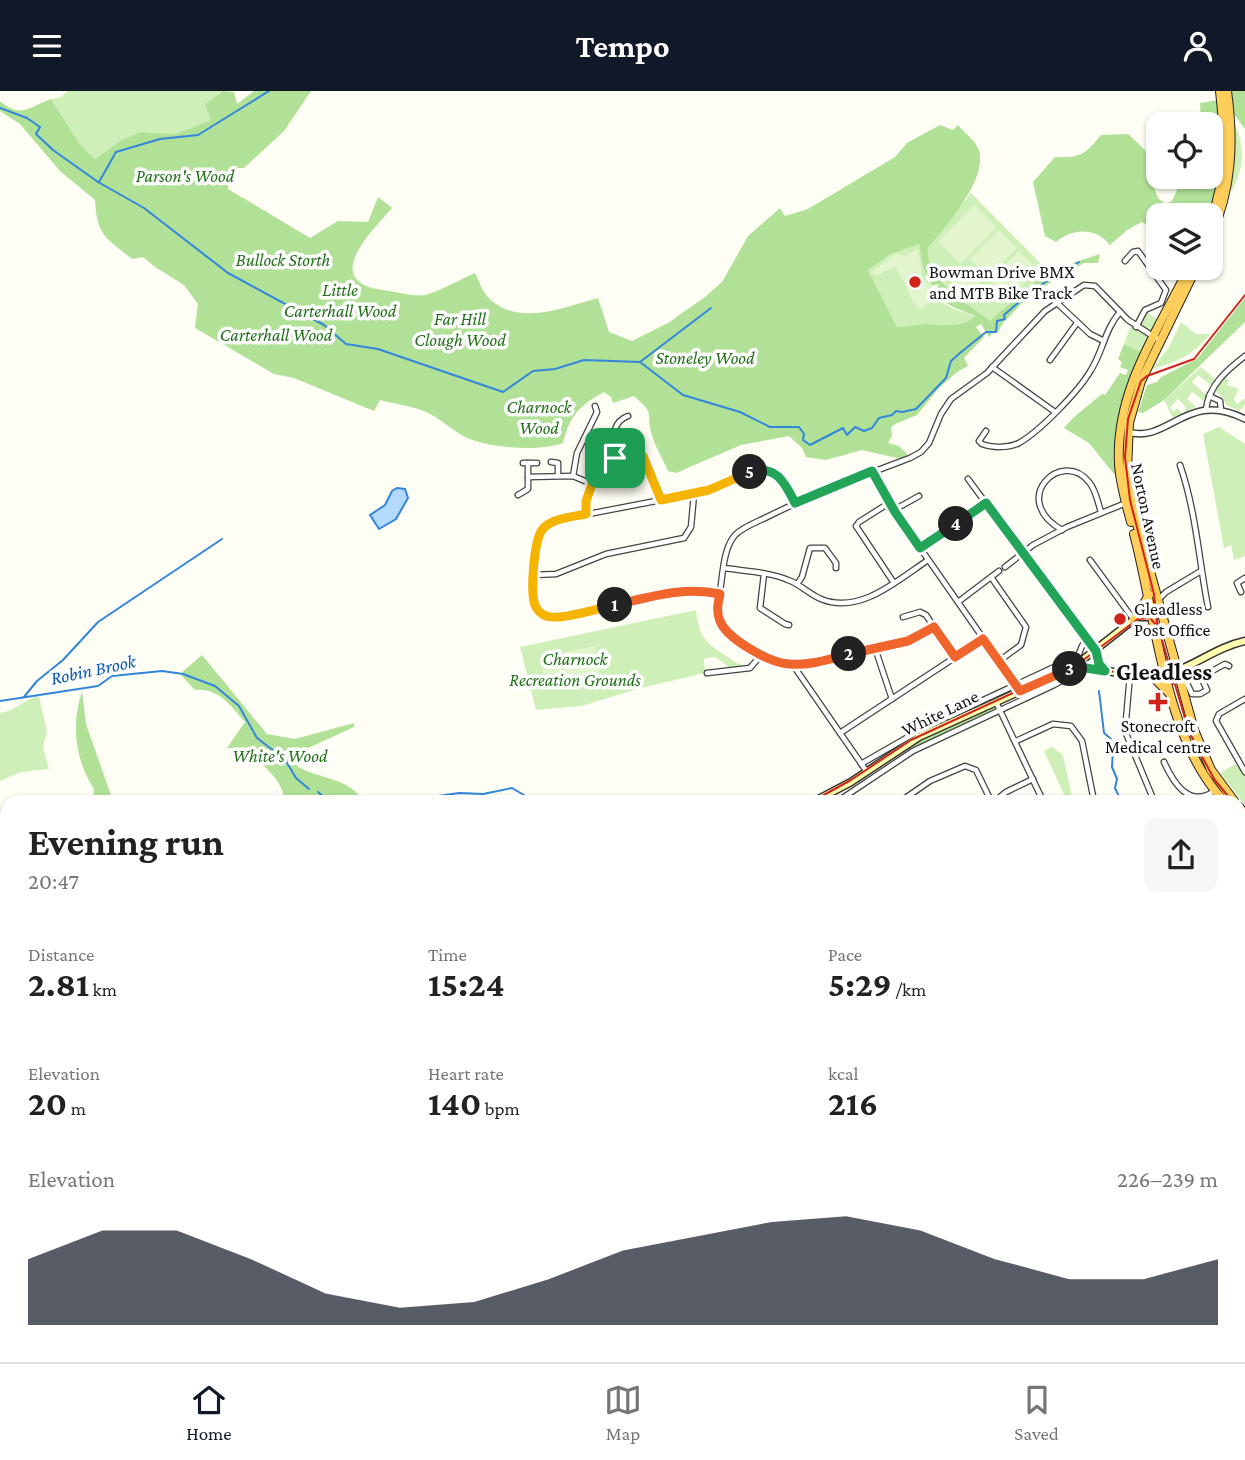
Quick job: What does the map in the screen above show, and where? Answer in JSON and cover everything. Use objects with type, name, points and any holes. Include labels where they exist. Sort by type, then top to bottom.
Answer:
[{"type":"highway","points":[[1217,203],[1224,166],[1224,120],[1220,91]]},
{"type":"highway","points":[[1223,204],[1229,179],[1232,141],[1227,91]]},
{"type":"highway","name":"Norton Avenue","points":[[1156,339],[1183,280]]},
{"type":"highway","name":"Norton Avenue","points":[[1189,280],[1131,384],[1123,413],[1131,499],[1154,597],[1152,617],[1172,697],[1191,754],[1218,795]]},
{"type":"highway","name":"Norton Avenue","points":[[1127,437],[1120,471],[1126,503],[1154,597]]},
{"type":"highway","points":[[1134,620],[1154,597],[1203,753],[1230,795]]},
{"type":"highway","points":[[1152,617],[1164,626]]},
{"type":"highway","points":[[1166,673],[1173,657]]},
{"type":"highway","points":[[1152,676],[1172,697]]},
{"type":"main road","name":"White Lane","points":[[827,795],[919,737],[1018,689],[1059,673],[1096,651],[1134,620],[1144,616],[1152,617]]},
{"type":"main road","points":[[1059,673],[1079,667],[1152,676],[1177,670],[1223,646],[1245,641]]},
{"type":"main road","points":[[1096,651],[1099,664],[1105,671]]},
{"type":"main road","points":[[1173,657],[1187,666]]},
{"type":"street","points":[[1125,261],[1133,252],[1138,251],[1166,290],[1161,303],[1145,310],[1136,327]]},
{"type":"street","points":[[934,627],[908,641],[822,661],[793,664],[776,662],[761,655],[723,628],[718,612],[729,547],[738,532],[795,503],[916,455],[929,443],[941,414],[951,399],[992,367],[1035,320],[1056,302],[1084,285],[1091,285],[1136,327],[1156,339]]},
{"type":"street","points":[[1056,302],[1090,334],[1104,341]]},
{"type":"street","points":[[986,431],[979,441],[982,445],[992,447],[1015,444],[1055,412],[1090,373],[1110,325],[1120,312]]},
{"type":"street","points":[[1050,360],[1077,323]]},
{"type":"street","points":[[1206,409],[1209,396],[1218,381],[1245,356]]},
{"type":"street","points":[[992,367],[1055,412]]},
{"type":"street","points":[[1209,396],[1220,401],[1221,410]]},
{"type":"street","points":[[573,476],[577,453],[597,412],[595,406]]},
{"type":"street","points":[[1127,437],[1154,431],[1191,413],[1206,409],[1221,410],[1245,419]]},
{"type":"street","points":[[615,458],[615,429],[622,418],[628,416]]},
{"type":"street","points":[[586,514],[586,501],[600,463],[634,453],[643,456],[661,500]]},
{"type":"street","points":[[551,462],[558,464],[558,475]]},
{"type":"street","points":[[518,495],[528,490],[526,463],[537,463]]},
{"type":"street","points":[[1180,465],[1202,559],[1201,571],[1208,607]]},
{"type":"street","points":[[720,594],[688,590],[551,617],[539,612],[534,604],[538,538],[543,528],[557,520],[709,490],[750,472],[767,470],[782,479],[795,503]]},
{"type":"street","points":[[872,471],[894,510],[1018,689]]},
{"type":"street","points":[[1062,530],[1043,515],[1038,501],[1041,486],[1051,475],[1069,471],[1083,476],[1092,487],[1101,512]]},
{"type":"street","points":[[528,477],[573,476],[592,484]]},
{"type":"street","points":[[968,479],[1096,651]]},
{"type":"street","points":[[534,575],[556,574],[606,554],[684,538],[691,527],[694,493]]},
{"type":"street","points":[[894,510],[919,496]]},
{"type":"street","points":[[890,503],[856,526],[894,583]]},
{"type":"street","points":[[920,548],[986,503]]},
{"type":"street","points":[[1005,567],[1033,545],[1126,503]]},
{"type":"street","points":[[797,584],[810,548],[822,547],[827,550],[836,568]]},
{"type":"street","points":[[724,568],[787,579],[821,599],[845,603],[863,599],[894,583],[928,560]]},
{"type":"street","points":[[1090,560],[1134,620]]},
{"type":"street","points":[[958,602],[999,571]]},
{"type":"street","points":[[1154,597],[1201,571]]},
{"type":"street","points":[[764,574],[760,608],[789,625]]},
{"type":"street","points":[[992,577],[1026,627],[1021,645],[999,661]]},
{"type":"street","points":[[1241,592],[1237,583],[1245,578]]},
{"type":"street","points":[[1154,597],[1166,591]]},
{"type":"street","points":[[903,617],[920,612],[926,615],[955,657]]},
{"type":"street","points":[[840,733],[983,639]]},
{"type":"street","name":"White Lane","points":[[964,709],[1018,689],[1078,656],[1087,639]]},
{"type":"street","points":[[876,647],[892,699]]},
{"type":"street","points":[[707,673],[750,668],[761,655]]},
{"type":"street","points":[[793,664],[867,772]]},
{"type":"street","points":[[1192,694],[1200,694],[1207,689],[1201,677],[1225,664],[1229,666]]},
{"type":"street","points":[[1187,666],[1185,679],[1195,700]]},
{"type":"street","name":"White Lane","points":[[846,795],[912,751],[1065,679],[1070,669]]},
{"type":"street","points":[[1130,675],[1125,731],[1152,795]]},
{"type":"street","points":[[1245,699],[1219,714],[1216,721],[1245,772]]},
{"type":"street","points":[[996,702],[1040,795]]},
{"type":"street","points":[[1016,741],[1048,726],[1059,723],[1071,726],[1082,741],[1093,795]]},
{"type":"street","name":"White Lane","points":[[861,764],[922,729]]},
{"type":"street","points":[[1164,762],[1174,782],[1191,795]]},
{"type":"street","points":[[910,795],[930,781],[965,766],[976,770],[990,795]]},
{"type":"street","points":[[1002,795],[1033,779]]},
{"type":"street","points":[[1205,795],[1214,791]]},
{"type":"green space","points":[[68,91],[223,91],[205,104],[212,120],[176,134],[140,132],[120,141],[95,159],[79,143],[51,99],[61,97]]},
{"type":"green space","points":[[223,91],[234,92],[237,104],[254,91],[311,91],[284,131],[244,168],[229,168],[228,189],[310,238],[338,221],[368,222],[378,197],[392,208],[356,254],[353,266],[355,277],[364,285],[404,294],[425,295],[475,273],[486,295],[500,306],[513,312],[527,313],[556,310],[598,298],[609,332],[632,341],[668,323],[722,282],[748,236],[780,208],[785,216],[808,209],[895,157],[907,143],[940,125],[953,130],[958,125],[977,146],[980,158],[973,185],[965,200],[928,248],[933,269],[940,280],[960,299],[990,321],[1048,271],[1100,254],[1098,263],[1084,263],[1031,294],[1003,323],[998,332],[989,337],[981,324],[976,327],[984,337],[964,358],[968,366],[939,388],[917,415],[891,428],[892,436],[888,443],[899,446],[909,456],[901,459],[862,450],[826,460],[806,457],[802,448],[789,436],[741,445],[676,473],[668,471],[657,449],[646,407],[634,396],[613,403],[611,397],[604,392],[588,402],[572,418],[563,443],[528,448],[486,444],[465,437],[433,415],[416,409],[380,400],[374,411],[294,378],[274,374],[195,328],[198,304],[184,285],[143,257],[132,259],[109,241],[98,221],[95,200],[60,171],[20,124],[0,111],[0,101],[14,109],[26,110],[51,99],[79,143],[95,159],[120,141],[140,132],[176,134],[211,120],[205,104]],"holes":[[[919,244],[923,267],[932,286],[939,284],[936,291],[945,301],[975,316],[958,324],[897,327],[868,270],[891,254]]]},
{"type":"green space","points":[[1231,91],[1245,91],[1245,129],[1234,114]]},
{"type":"green space","points":[[1218,100],[1219,112],[1200,112],[1200,103]]},
{"type":"green space","points":[[1233,120],[1240,138],[1242,156],[1239,174],[1231,192]]},
{"type":"green space","points":[[1128,134],[1145,150],[1146,189],[1155,189],[1164,203],[1146,203],[1146,224],[1142,222],[1127,230],[1110,245],[1098,235],[1084,231],[1069,234],[1056,242],[1045,236],[1033,182],[1055,157],[1081,154],[1101,135]]},
{"type":"green space","points":[[1177,190],[1216,191],[1212,203],[1167,203],[1172,201]]},
{"type":"green space","points":[[971,193],[1048,271],[990,322],[950,289],[933,269],[929,259],[928,248]]},
{"type":"green space","points":[[974,205],[996,227],[961,264],[938,242]]},
{"type":"green space","points":[[998,230],[1017,248],[988,277],[970,259]]},
{"type":"green space","points":[[919,244],[928,279],[937,296],[950,307],[976,317],[959,324],[897,327],[868,270],[891,254]]},
{"type":"green space","name":"Bowman Drive BMX and MTB Bike Track","points":[[918,249],[922,277],[932,289],[935,300],[920,309],[914,303],[896,266],[875,276],[872,272],[896,253],[905,256]]},
{"type":"green space","points":[[1019,251],[1037,269],[1009,299],[990,281]]},
{"type":"green space","points":[[965,265],[985,288],[970,302],[949,279]]},
{"type":"green space","points":[[1245,298],[1245,322],[1164,400],[1143,413],[1138,412],[1147,385],[1197,359]]},
{"type":"green space","points":[[1146,312],[1157,319],[1141,352],[1124,344],[1131,326],[1136,330]]},
{"type":"green space","points":[[1181,322],[1196,334],[1210,334],[1184,357],[1152,369],[1169,347]]},
{"type":"green space","points":[[1124,344],[1141,352],[1121,411],[1116,442],[1117,473],[1114,474],[1089,443],[1064,428],[1102,394],[1105,395],[1120,373],[1126,375],[1128,370],[1120,367],[1122,362],[1118,359]]},
{"type":"green space","points":[[1201,367],[1215,379],[1211,385],[1198,375],[1192,382],[1206,395],[1204,401],[1192,392],[1187,399],[1196,407],[1185,412],[1185,406],[1178,399],[1170,408],[1174,412],[1177,408],[1182,413],[1173,418],[1164,400]]},
{"type":"green space","points":[[1225,376],[1229,381],[1227,385],[1239,389],[1234,399],[1237,404],[1245,398],[1245,404],[1240,411],[1226,405],[1222,396],[1217,393],[1215,388]]},
{"type":"green space","points":[[1219,427],[1245,444],[1245,556],[1234,560],[1231,545],[1224,548],[1203,434]]},
{"type":"green space","name":"Charnock Recreation Grounds","points":[[696,610],[701,632],[708,642],[740,665],[746,666],[733,670],[715,657],[704,659],[705,673],[637,689],[582,706],[536,710],[520,647]]},
{"type":"green space","points":[[595,646],[601,677],[546,689],[540,657]]},
{"type":"green space","name":"White's Wood","points":[[202,655],[267,734],[295,739],[354,723],[354,727],[306,749],[299,756],[298,767],[343,783],[358,795],[283,795],[278,782],[263,765],[244,753],[227,748],[245,722],[235,710],[211,691],[195,690],[180,674]]},
{"type":"green space","points":[[82,691],[86,724],[111,795],[94,795],[94,789],[83,766],[76,729]]},
{"type":"green space","points":[[39,696],[47,731],[43,747],[49,769],[21,772],[0,781],[0,713]]},
{"type":"green space","points":[[994,707],[996,710],[905,751],[932,734]]},
{"type":"green space","points":[[1052,747],[1063,755],[1072,795],[1064,795],[1044,751]]},
{"type":"green space","points":[[1237,763],[1245,777],[1245,795],[1237,795],[1220,773]]},
{"type":"water","points":[[397,488],[405,489],[408,498],[396,519],[379,529],[370,515],[385,505],[392,491]]},
{"type":"waterway","points":[[99,182],[116,152],[160,139],[198,135],[269,91]]},
{"type":"waterway","points":[[0,108],[27,118],[40,127],[36,134],[53,150],[98,182],[144,208],[228,273],[324,325],[346,344],[378,349],[503,392],[533,371],[555,369],[584,360],[640,362],[683,395],[740,412],[770,427],[799,427],[804,434],[803,440],[810,445],[843,428],[847,435],[855,427],[864,431],[872,428],[879,418],[892,415],[896,411],[916,409],[946,378],[951,361],[986,332],[996,332],[997,321],[1005,319],[1004,315],[1034,289],[1079,262]]},
{"type":"waterway","points":[[640,362],[711,308]]},
{"type":"waterway","points":[[24,697],[98,622],[222,539]]},
{"type":"waterway","name":"Robin Brook","points":[[0,701],[98,686],[112,676],[162,671],[183,674],[215,686],[239,706],[257,738],[274,751],[280,751],[296,778],[309,789]]},
{"type":"waterway","points":[[1099,691],[1104,733],[1111,739],[1112,767],[1117,779],[1115,788],[1118,795]]},
{"type":"waterway","name":"Robin Brook","points":[[445,795],[483,794],[512,788],[524,795]]},
{"type":"waterway","name":"Robin Brook","points":[[318,792],[321,795]]},
{"type":"tram line","points":[[1227,795],[1214,779],[1189,732],[1157,623],[1154,594],[1130,500],[1125,457],[1128,419],[1141,381],[1147,376],[1194,359],[1245,295]]},
{"type":"tram line","points":[[824,795],[911,740],[1082,661],[1138,619],[1150,618],[1158,627]]},
{"type":"tram line","points":[[1072,669],[1079,667],[1130,674],[1163,675],[1174,684]]},
{"type":"place","name":"Bowman Drive BMX and MTB Bike Track","points":[[915,282]]},
{"type":"place","name":"Gleadless Post Office","points":[[1120,619]]},
{"type":"place","name":"Stonecroft Medical centre","points":[[1158,702]]},
{"type":"district","name":"Gleadless","points":[[1164,672]]},
{"type":"route","points":[[634,453],[643,456],[661,500],[703,492],[750,472],[767,470],[786,483],[795,503],[872,471],[895,512],[920,548],[986,503],[1096,651],[1099,664],[1105,671],[1079,667],[1020,691],[983,639],[955,657],[934,627],[908,641],[828,660],[793,664],[776,662],[726,631],[719,618],[720,594],[694,589],[555,617],[543,614],[534,604],[533,595],[540,533],[551,522],[586,514],[586,501],[599,465],[615,458],[634,453]]},
{"type":"park label","name":"Parson's Wood","points":[[185,176]]},
{"type":"park label","name":"Bullock Storth","points":[[283,260]]},
{"type":"park label","name":"Little Carterhall Wood","points":[[340,300]]},
{"type":"park label","name":"Far Hill Clough Wood","points":[[460,330]]},
{"type":"park label","name":"Carterhall Wood","points":[[276,335]]},
{"type":"park label","name":"Stoneley Wood","points":[[705,358]]},
{"type":"park label","name":"Charnock Wood","points":[[539,418]]}]
